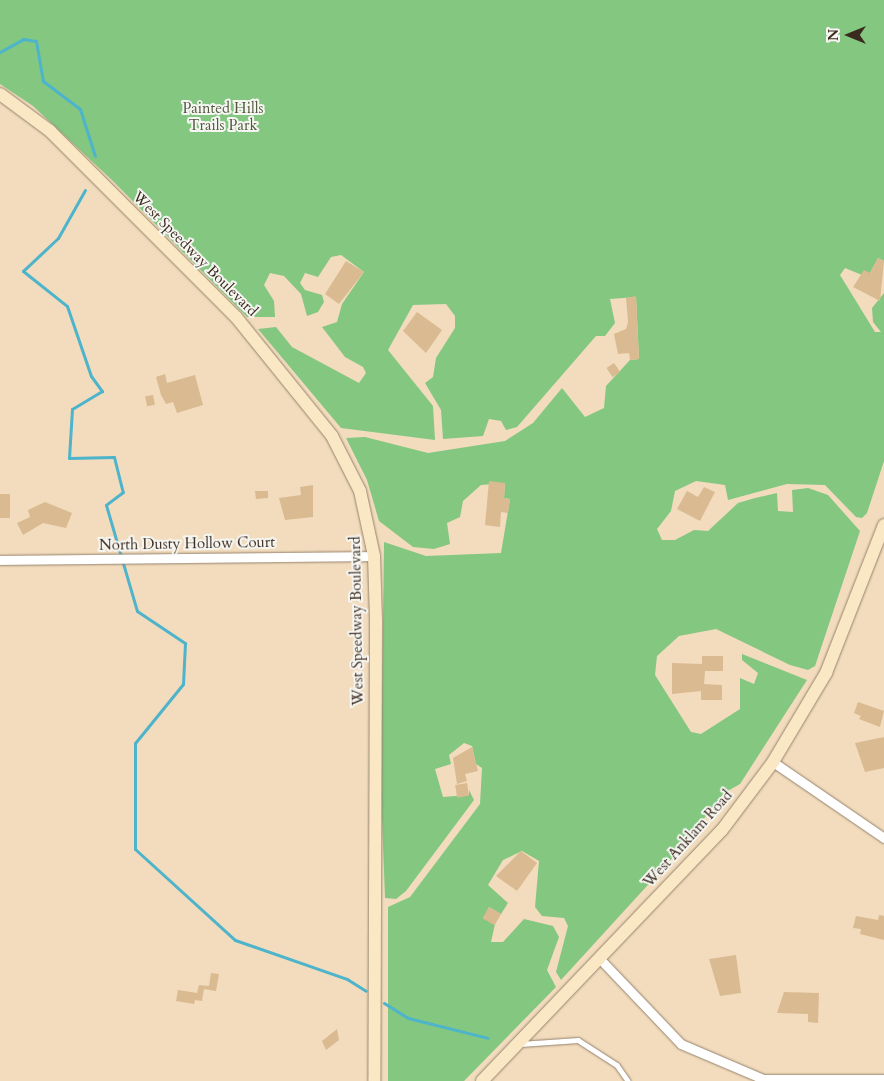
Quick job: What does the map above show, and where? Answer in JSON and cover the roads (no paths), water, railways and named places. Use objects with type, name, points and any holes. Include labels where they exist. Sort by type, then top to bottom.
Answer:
[{"type":"main road","name":"West Speedway Boulevard","points":[[0,94],[50,131],[236,316],[294,386],[332,436],[352,473],[368,514],[374,556],[374,1081]]},
{"type":"main road","name":"West Anklam Road","points":[[482,1081],[722,830],[773,762],[826,673],[884,525]]},
{"type":"street","name":"North Dusty Hollow Court","points":[[0,560],[374,556]]},
{"type":"street","points":[[773,762],[884,838]]},
{"type":"street","points":[[600,959],[681,1044],[763,1079],[884,1079]]},
{"type":"lane","points":[[516,1044],[534,1046],[578,1040],[617,1064],[628,1081]]},
{"type":"waterway","points":[[0,52],[23,39],[36,41],[43,81],[80,109],[95,156]]},
{"type":"waterway","points":[[85,190],[58,238],[23,271],[67,306],[91,376],[102,391],[72,409],[69,458],[114,457],[123,492],[106,505],[137,611],[185,643],[183,684],[135,743],[135,849],[235,940],[347,979],[366,991]]},
{"type":"waterway","points":[[384,1003],[408,1018],[488,1038]]},
{"type":"park label","name":"Painted Hills Trails Park","points":[[223,116]]}]
